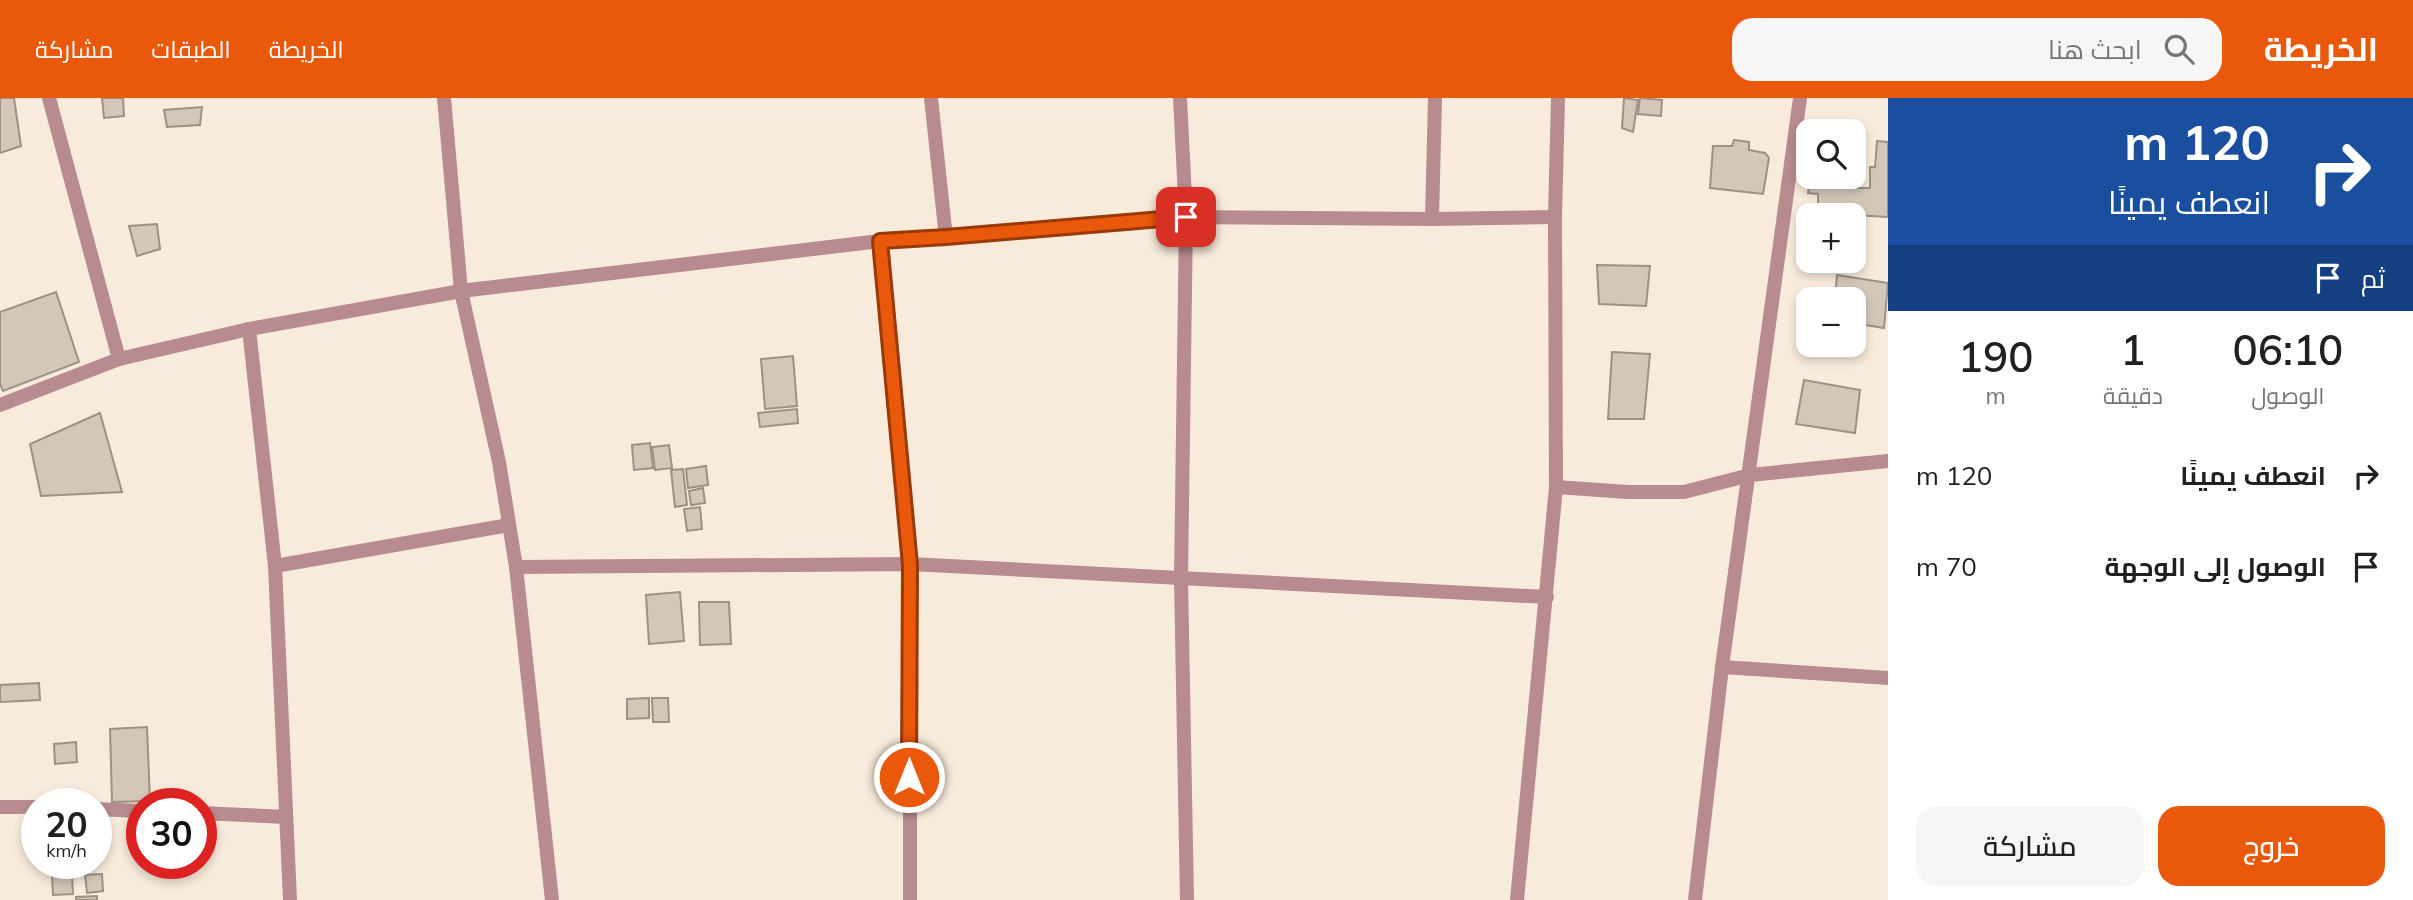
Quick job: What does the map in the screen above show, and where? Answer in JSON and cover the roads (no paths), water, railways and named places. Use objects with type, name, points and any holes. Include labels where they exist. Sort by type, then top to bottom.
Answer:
[{"type":"street","points":[[50,98],[119,359]]},
{"type":"street","points":[[444,98],[461,291],[499,462],[516,567],[552,900]]},
{"type":"street","points":[[931,98],[946,237]]},
{"type":"street","points":[[1180,98],[1186,217],[1181,578],[1187,900]]},
{"type":"street","points":[[1432,219],[1435,98]]},
{"type":"street","points":[[1517,900],[1556,487],[1555,218],[1558,98]]},
{"type":"street","points":[[1695,900],[1722,667],[1800,98]]},
{"type":"street","points":[[0,405],[119,359],[249,329],[461,291],[880,241],[1186,217],[1555,218]]},
{"type":"street","points":[[880,241],[910,565],[909,900]]},
{"type":"street","points":[[249,329],[275,566],[290,900]]},
{"type":"street","points":[[1556,487],[1628,492],[1684,492],[1750,475],[1888,461]]},
{"type":"street","points":[[275,566],[509,525]]},
{"type":"street","points":[[516,567],[910,565],[1546,597]]},
{"type":"street","points":[[1722,667],[1888,678]]},
{"type":"street","points":[[0,807],[21,807]]},
{"type":"street","points":[[217,814],[286,817]]}]
